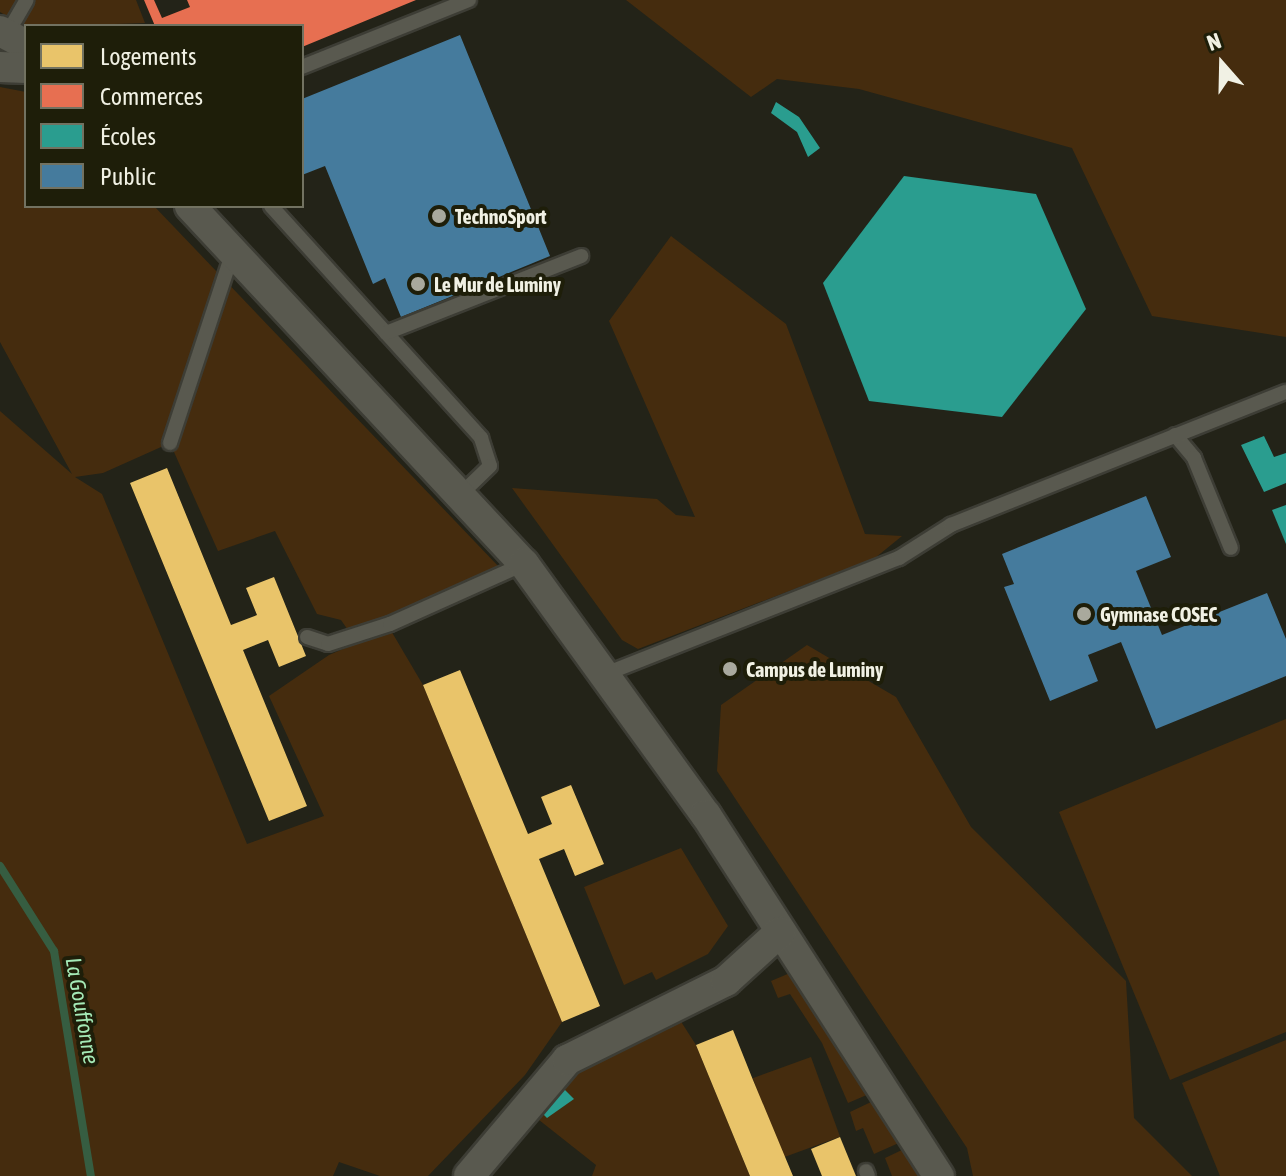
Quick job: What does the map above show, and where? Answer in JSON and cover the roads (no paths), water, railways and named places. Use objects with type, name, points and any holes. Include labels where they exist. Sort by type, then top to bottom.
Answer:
[{"type":"street","points":[[0,67],[24,68]]},
{"type":"street","points":[[192,208],[458,497],[524,564],[608,673],[939,1176]]},
{"type":"street","points":[[469,1176],[567,1060],[726,981],[780,932]]},
{"type":"lane","points":[[11,37],[27,0]]},
{"type":"lane","points":[[304,66],[469,0]]},
{"type":"lane","points":[[273,208],[481,438],[490,466],[458,497]]},
{"type":"lane","points":[[170,443],[233,251]]},
{"type":"lane","points":[[386,333],[581,256]]},
{"type":"lane","points":[[608,673],[899,558],[951,525],[1286,392]]},
{"type":"lane","points":[[1175,435],[1194,458],[1231,548]]},
{"type":"lane","points":[[307,637],[328,644],[390,624],[524,564]]},
{"type":"waterway","name":"La Gouffonne","points":[[0,866],[54,951],[91,1176]]},
{"type":"place","name":"TechnoSport","points":[[439,216]]},
{"type":"place","name":"Le Mur de Luminy","points":[[418,284]]},
{"type":"place","name":"Gymnase COSEC","points":[[1084,614]]},
{"type":"place","name":"Campus de Luminy","points":[[730,669]]}]
